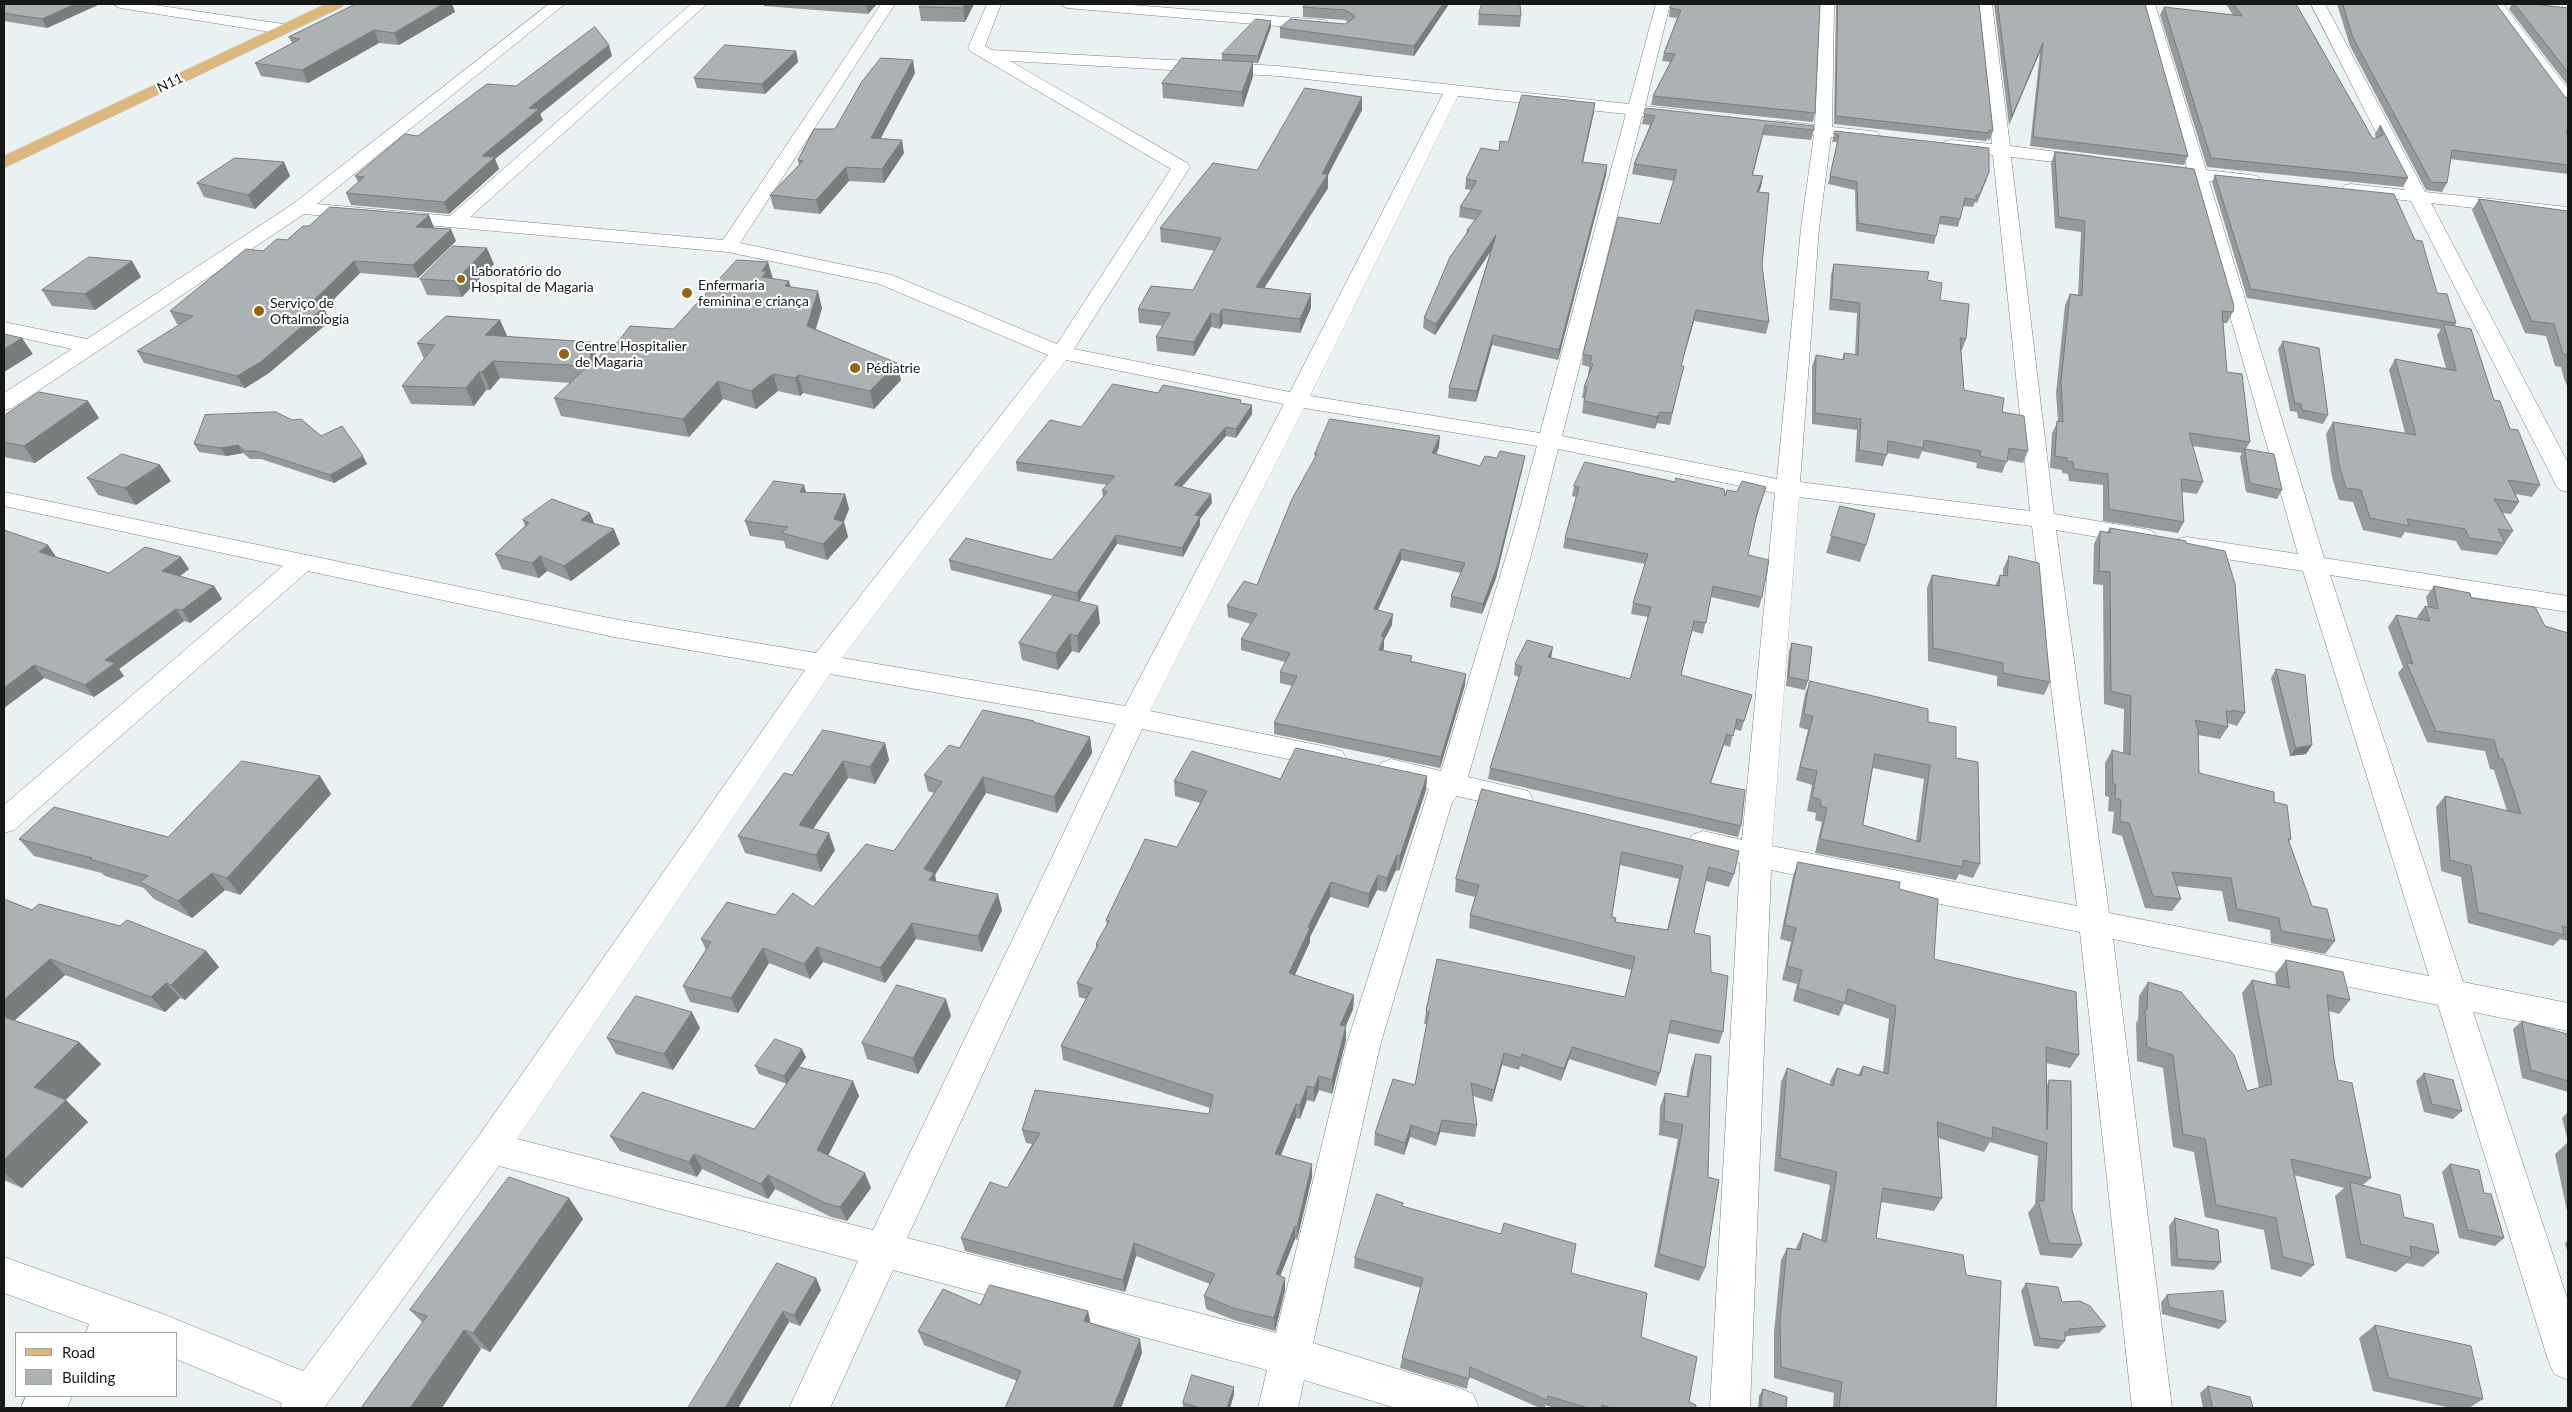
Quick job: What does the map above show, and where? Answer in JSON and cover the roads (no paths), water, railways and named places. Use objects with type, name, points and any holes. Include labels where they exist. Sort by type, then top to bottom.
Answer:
[{"type":"main road","name":"N11","points":[[4,163],[337,4]]},
{"type":"street","points":[[120,4],[283,30]]},
{"type":"street","points":[[4,403],[300,208],[558,4]]},
{"type":"street","points":[[454,222],[700,4]]},
{"type":"street","points":[[728,246],[888,4]]},
{"type":"street","points":[[178,1340],[305,1401],[491,1148],[824,662],[1061,353],[1180,167],[976,48],[994,4]]},
{"type":"street","points":[[1067,4],[1335,26]]},
{"type":"street","points":[[1278,1408],[1363,1046],[1439,797],[1452,783],[1550,441],[1663,4]]},
{"type":"street","points":[[1730,1408],[1756,855],[1810,228],[1823,131],[1827,4]]},
{"type":"street","points":[[1985,4],[2003,150],[2043,520],[2095,923],[2152,1408]]},
{"type":"street","points":[[2148,4],[2315,566],[2568,1360]]},
{"type":"street","points":[[2318,4],[2420,196],[2568,486]]},
{"type":"street","points":[[2495,4],[2568,100]]},
{"type":"street","points":[[988,55],[1269,70],[1694,116]]},
{"type":"street","points":[[809,1408],[1133,717],[1297,400],[1454,90]]},
{"type":"street","points":[[1764,124],[1889,138]]},
{"type":"street","points":[[1937,143],[2110,164]]},
{"type":"street","points":[[2140,167],[2266,181]]},
{"type":"street","points":[[2333,188],[2420,196],[2568,214]]},
{"type":"street","points":[[300,208],[728,246],[885,279],[1061,353],[1297,400],[1550,441],[1788,488],[2043,520],[2315,566],[2568,604]]},
{"type":"street","points":[[4,328],[90,346]]},
{"type":"street","points":[[4,499],[614,628],[824,662],[1133,717],[1452,783],[1547,806]]},
{"type":"street","points":[[4,822],[302,563]]},
{"type":"street","points":[[1680,837],[1756,855],[2568,1017]]},
{"type":"street","points":[[491,1148],[1290,1356],[1459,1408]]},
{"type":"street","points":[[4,1275],[112,1325],[157,1332]]},
{"type":"street","points":[[41,1408],[51,1397]]},
{"type":"place","name":"Laboratório do Hospital de Magaria","points":[[461,279]]},
{"type":"place","name":"Enfermaria feminina e criança","points":[[687,293]]},
{"type":"place","name":"Serviço de Oftalmologia","points":[[259,311]]},
{"type":"place","name":"Centre Hospitalier de Magaria","points":[[564,354]]},
{"type":"place","name":"Pédiatrie","points":[[855,368]]}]
